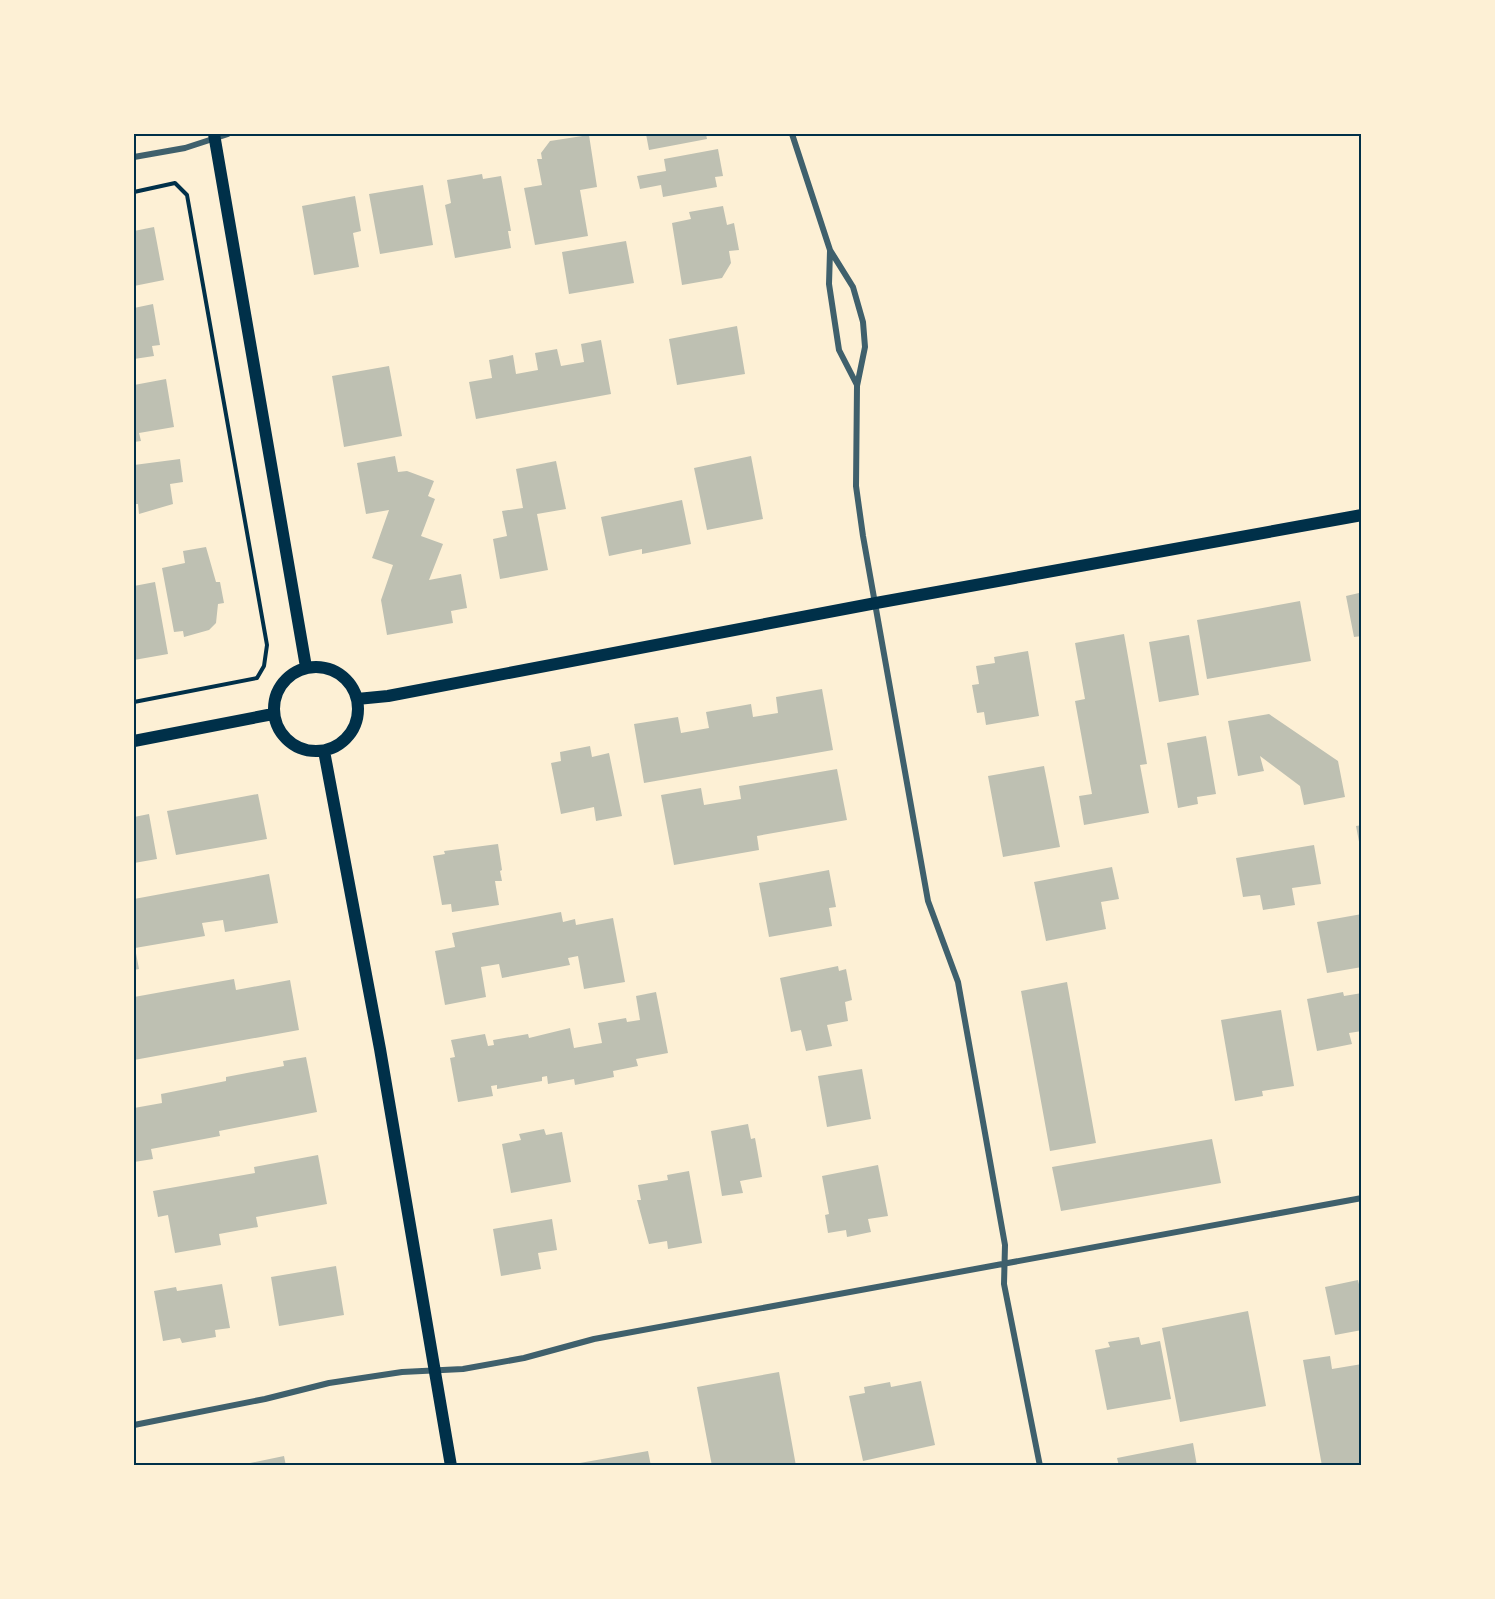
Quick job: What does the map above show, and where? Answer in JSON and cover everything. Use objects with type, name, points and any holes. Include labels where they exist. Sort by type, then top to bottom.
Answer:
[{"type":"main road","points":[[214,136],[306,667]]},
{"type":"main road","points":[[357,699],[399,694],[876,603],[1362,515]]},
{"type":"main road","points":[[306,667],[327,668],[341,674],[351,685],[357,699],[359,713],[348,738],[324,751],[296,747],[277,727],[273,714],[278,688],[287,677],[306,667]]},
{"type":"main road","points":[[134,741],[273,714]]},
{"type":"main road","points":[[324,751],[380,1049],[451,1466]]},
{"type":"street","points":[[134,157],[185,148],[214,136],[228,134]]},
{"type":"street","points":[[792,134],[830,250],[853,287],[863,322],[865,348],[857,386],[856,486],[928,901],[958,982],[1002,1225],[1004,1284],[1040,1466]]},
{"type":"street","points":[[830,250],[829,284],[838,350],[857,386]]},
{"type":"street","points":[[134,1425],[265,1399],[328,1383],[433,1370],[463,1369],[524,1358],[594,1339],[1362,1198]]},
{"type":"path","points":[[134,192],[175,183],[187,195],[267,645],[264,666],[257,678],[134,702]]},
{"type":"building","points":[[646,134],[706,134],[707,139],[649,150]]},
{"type":"building","points":[[589,135],[597,187],[580,190],[588,236],[535,245],[524,188],[542,185],[537,159],[542,159],[541,153],[550,141]]},
{"type":"building","points":[[718,149],[723,176],[715,177],[717,187],[663,197],[661,185],[640,189],[637,176],[666,171],[664,159]]},
{"type":"building","points":[[482,174],[483,179],[501,176],[511,231],[508,231],[511,248],[455,258],[445,205],[451,203],[447,180]]},
{"type":"building","points":[[423,185],[433,245],[380,254],[369,194]]},
{"type":"building","points":[[355,196],[361,231],[353,233],[359,267],[314,275],[302,206]]},
{"type":"building","points":[[723,206],[727,225],[734,223],[739,250],[729,251],[731,263],[722,278],[682,285],[672,223],[691,219],[689,212]]},
{"type":"building","points":[[154,227],[164,280],[134,286],[134,231]]},
{"type":"building","points":[[626,241],[634,283],[569,294],[562,252]]},
{"type":"building","points":[[153,304],[160,345],[152,346],[154,356],[134,359],[134,308]]},
{"type":"building","points":[[737,326],[745,374],[677,385],[669,339]]},
{"type":"building","points":[[601,340],[611,394],[476,419],[469,382],[492,378],[489,360],[513,355],[516,374],[538,370],[535,353],[557,349],[561,366],[584,362],[581,344]]},
{"type":"building","points":[[389,366],[402,436],[344,447],[332,376]]},
{"type":"building","points":[[166,379],[174,427],[139,433],[141,441],[134,442],[134,385]]},
{"type":"building","points":[[395,456],[398,472],[407,471],[434,481],[428,496],[435,499],[421,536],[443,544],[429,580],[461,574],[467,608],[451,611],[453,623],[387,635],[381,600],[393,565],[372,558],[389,510],[366,514],[357,463]]},
{"type":"building","points":[[751,456],[763,519],[707,530],[694,468]]},
{"type":"building","points":[[180,459],[183,482],[170,484],[173,504],[139,514],[138,504],[134,504],[134,465]]},
{"type":"building","points":[[556,461],[566,509],[537,514],[548,570],[500,579],[493,539],[507,536],[502,511],[523,508],[516,469]]},
{"type":"building","points":[[682,500],[691,544],[642,554],[642,549],[609,556],[601,517]]},
{"type":"building","points":[[206,547],[216,582],[220,582],[224,603],[218,604],[216,623],[209,630],[184,637],[183,631],[174,632],[162,568],[185,563],[183,551]]},
{"type":"building","points":[[155,582],[168,654],[134,660],[134,586]]},
{"type":"building","points":[[1359,593],[1359,597],[1362,596],[1362,636],[1354,637],[1346,596]]},
{"type":"building","points":[[1300,601],[1311,661],[1207,679],[1197,620]]},
{"type":"building","points":[[1124,634],[1147,764],[1140,765],[1149,813],[1084,825],[1079,796],[1092,794],[1075,701],[1085,699],[1075,643]]},
{"type":"building","points":[[1189,635],[1199,695],[1159,702],[1149,642]]},
{"type":"building","points":[[1028,651],[1039,716],[986,725],[984,712],[977,713],[972,685],[979,684],[976,666],[995,663],[994,657]]},
{"type":"building","points":[[822,689],[833,750],[644,783],[634,724],[678,717],[681,733],[709,728],[706,712],[751,704],[753,717],[778,713],[776,697]]},
{"type":"building","points":[[1269,714],[1338,761],[1345,797],[1304,805],[1300,786],[1260,756],[1264,771],[1238,776],[1228,721]]},
{"type":"building","points":[[1206,736],[1216,794],[1197,797],[1198,804],[1178,808],[1167,743]]},
{"type":"building","points":[[590,746],[592,757],[609,753],[622,816],[596,821],[594,807],[561,814],[551,763],[561,761],[560,752]]},
{"type":"building","points":[[1044,766],[1060,847],[1003,857],[988,776]]},
{"type":"building","points":[[837,769],[847,820],[757,836],[759,850],[674,865],[661,795],[701,788],[704,805],[741,799],[739,786]]},
{"type":"building","points":[[258,794],[267,839],[176,855],[167,811]]},
{"type":"building","points":[[149,814],[157,859],[134,863],[134,817]]},
{"type":"building","points":[[1362,825],[1362,847],[1360,847],[1356,826]]},
{"type":"building","points":[[498,844],[502,881],[495,881],[499,905],[452,912],[451,904],[442,905],[433,856],[445,854],[444,851]]},
{"type":"building","points":[[1314,845],[1321,884],[1292,888],[1295,905],[1263,910],[1260,895],[1243,897],[1236,858]]},
{"type":"building","points":[[1112,867],[1119,899],[1101,902],[1106,929],[1046,941],[1034,882]]},
{"type":"building","points":[[829,870],[836,907],[829,908],[832,926],[769,937],[759,883]]},
{"type":"building","points":[[269,874],[278,923],[225,932],[223,920],[202,923],[205,936],[135,948],[139,969],[134,970],[134,899]]},
{"type":"building","points":[[561,912],[563,922],[575,919],[576,925],[613,918],[625,982],[584,989],[578,956],[568,958],[570,965],[502,978],[499,964],[481,967],[486,997],[445,1005],[435,951],[455,947],[452,933]]},
{"type":"building","points":[[1362,914],[1362,967],[1327,973],[1317,922]]},
{"type":"building","points":[[838,966],[839,971],[846,969],[852,1000],[845,1002],[848,1021],[827,1025],[832,1046],[806,1051],[801,1030],[791,1032],[780,978]]},
{"type":"building","points":[[234,979],[236,990],[290,980],[299,1030],[134,1060],[134,997]]},
{"type":"building","points":[[1067,982],[1096,1143],[1050,1151],[1021,991]]},
{"type":"building","points":[[656,992],[668,1053],[636,1059],[638,1066],[613,1071],[614,1077],[575,1085],[574,1079],[548,1084],[547,1076],[542,1077],[542,1081],[497,1089],[497,1085],[491,1086],[493,1096],[458,1102],[450,1058],[455,1057],[451,1040],[485,1034],[488,1046],[494,1045],[493,1040],[528,1034],[529,1038],[570,1028],[574,1048],[602,1043],[598,1023],[626,1018],[627,1022],[640,1020],[636,996]]},
{"type":"building","points":[[1343,992],[1344,996],[1362,993],[1362,1031],[1349,1033],[1352,1044],[1317,1051],[1307,999]]},
{"type":"building","points":[[1281,1010],[1294,1086],[1262,1091],[1263,1096],[1235,1101],[1221,1020]]},
{"type":"building","points":[[306,1057],[317,1112],[219,1131],[220,1136],[151,1149],[153,1159],[134,1162],[134,1108],[162,1103],[161,1094],[226,1081],[226,1077],[284,1066],[283,1061]]},
{"type":"building","points":[[862,1069],[871,1119],[827,1127],[818,1076]]},
{"type":"building","points":[[748,1124],[751,1139],[755,1138],[762,1177],[740,1181],[743,1193],[722,1196],[711,1131]]},
{"type":"building","points":[[544,1129],[546,1135],[562,1132],[571,1182],[511,1193],[502,1144],[521,1140],[519,1134]]},
{"type":"building","points":[[1212,1139],[1221,1183],[1061,1211],[1052,1167]]},
{"type":"building","points":[[318,1155],[327,1204],[256,1217],[258,1227],[219,1234],[221,1245],[175,1253],[168,1215],[158,1217],[153,1191],[255,1173],[254,1167]]},
{"type":"building","points":[[878,1165],[888,1216],[868,1219],[871,1232],[847,1237],[846,1230],[828,1233],[825,1215],[829,1214],[822,1176]]},
{"type":"building","points":[[689,1171],[702,1243],[668,1249],[667,1241],[649,1244],[637,1200],[641,1200],[638,1185],[668,1180],[667,1175]]},
{"type":"building","points":[[552,1219],[557,1250],[538,1253],[541,1269],[501,1276],[493,1229]]},
{"type":"building","points":[[336,1266],[344,1315],[279,1326],[271,1277]]},
{"type":"building","points":[[1358,1280],[1362,1297],[1362,1330],[1335,1335],[1325,1287]]},
{"type":"building","points":[[222,1284],[230,1328],[215,1330],[216,1337],[182,1343],[180,1338],[163,1341],[154,1291],[176,1287],[177,1291]]},
{"type":"building","points":[[1248,1311],[1266,1406],[1180,1422],[1162,1328]]},
{"type":"building","points":[[1139,1337],[1141,1345],[1160,1341],[1171,1399],[1107,1410],[1095,1350],[1110,1347],[1108,1342]]},
{"type":"building","points":[[1330,1356],[1332,1369],[1362,1364],[1362,1466],[1322,1466],[1303,1360]]},
{"type":"building","points":[[779,1372],[796,1466],[712,1466],[697,1387]]},
{"type":"building","points":[[921,1381],[935,1445],[863,1461],[849,1396],[865,1393],[864,1387],[890,1382],[891,1387]]},
{"type":"building","points":[[1193,1443],[1197,1466],[1119,1466],[1117,1458]]},
{"type":"building","points":[[648,1451],[651,1466],[574,1466],[574,1464]]},
{"type":"building","points":[[284,1456],[286,1466],[245,1466],[245,1464]]}]
